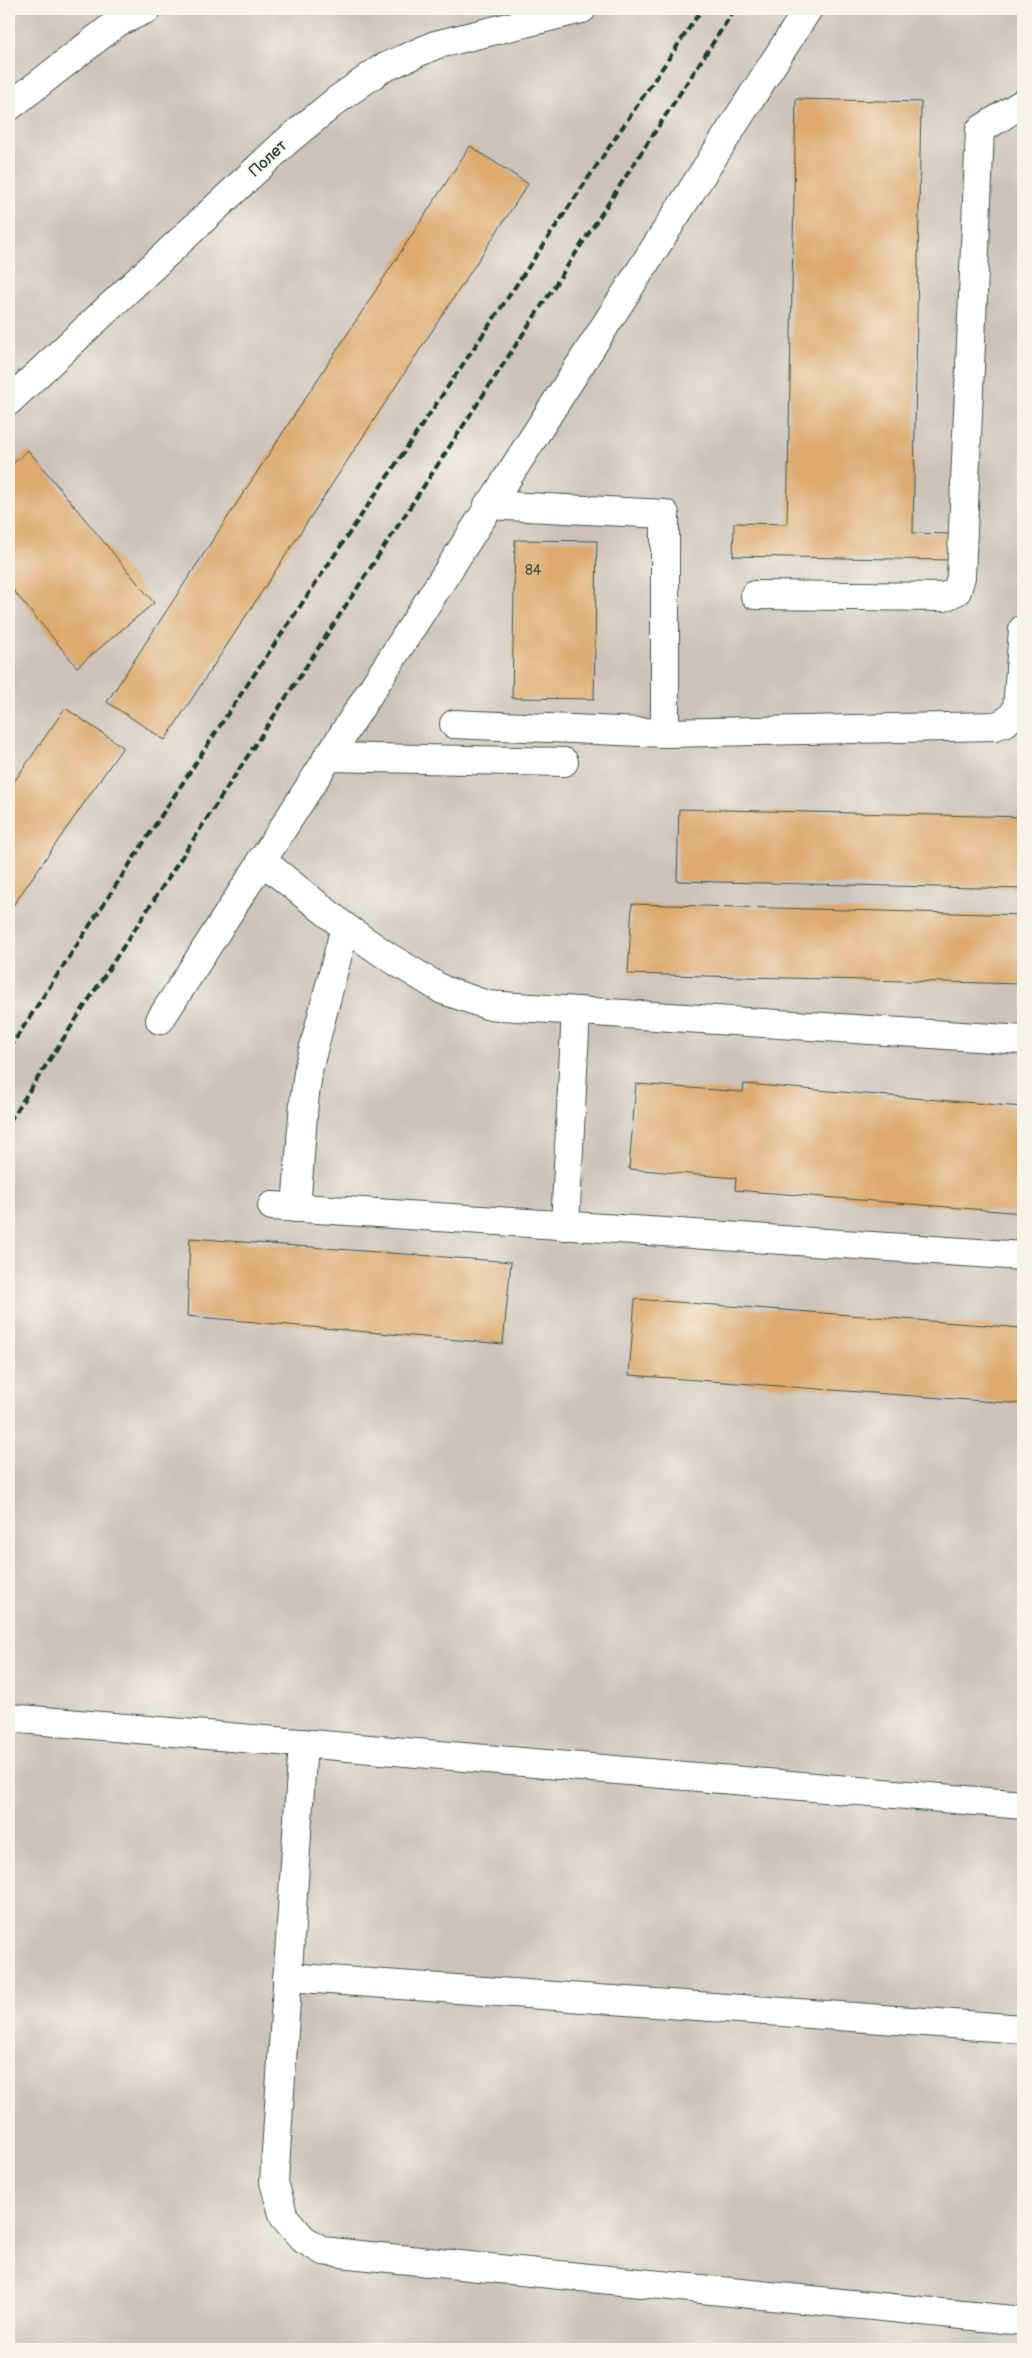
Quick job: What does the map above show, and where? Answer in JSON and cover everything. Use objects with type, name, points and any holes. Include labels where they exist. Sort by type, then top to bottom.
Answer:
[{"type":"street","points":[[9,106],[118,22],[147,9]]},
{"type":"street","name":"Полет","points":[[9,401],[287,141],[344,95],[381,69],[435,46],[582,9]]},
{"type":"street","points":[[160,1020],[326,757],[808,9]]},
{"type":"street","points":[[755,595],[944,597],[957,591],[961,577],[963,493],[980,130],[1023,103]]},
{"type":"street","points":[[488,505],[665,514],[665,733]]},
{"type":"street","points":[[454,724],[665,733],[994,726],[1006,722],[1017,710],[1023,629]]},
{"type":"street","points":[[326,757],[564,762]]},
{"type":"street","points":[[261,860],[345,927],[387,956],[443,990],[487,1006],[1023,1040]]},
{"type":"street","points":[[345,927],[309,1066],[284,1207],[1023,1256]]},
{"type":"street","points":[[565,1226],[576,1011]]},
{"type":"street","points":[[9,1718],[1023,1805]]},
{"type":"street","points":[[303,1743],[274,2182],[284,2217],[303,2240],[323,2251],[1023,2321]]},
{"type":"street","points":[[287,1978],[1023,2029]]},
{"type":"shaded area","points":[[9,9],[1023,9],[1023,2349],[9,2349]]},
{"type":"building","points":[[796,99],[921,102],[913,533],[949,534],[948,560],[733,556],[734,523],[787,524]]},
{"type":"building","points":[[470,146],[528,184],[165,740],[107,702]]},
{"type":"building","points":[[28,450],[154,603],[77,667],[9,585],[9,467]]},
{"type":"building","points":[[515,540],[597,541],[594,699],[512,698]]},
{"type":"building","points":[[65,708],[123,747],[14,904],[9,900],[9,789]]},
{"type":"building","points":[[679,809],[1023,817],[1023,889],[677,881]]},
{"type":"building","points":[[632,904],[1023,915],[1023,984],[628,974]]},
{"type":"building","points":[[636,1084],[743,1092],[744,1084],[1023,1107],[1023,1213],[735,1190],[736,1178],[629,1169]]},
{"type":"building","points":[[190,1238],[511,1262],[503,1344],[187,1316]]},
{"type":"building","points":[[635,1299],[1023,1328],[1023,1404],[629,1375]]},
{"type":"railway","points":[[9,1049],[229,712],[702,9]]},
{"type":"railway","points":[[9,1122],[735,9]]}]
